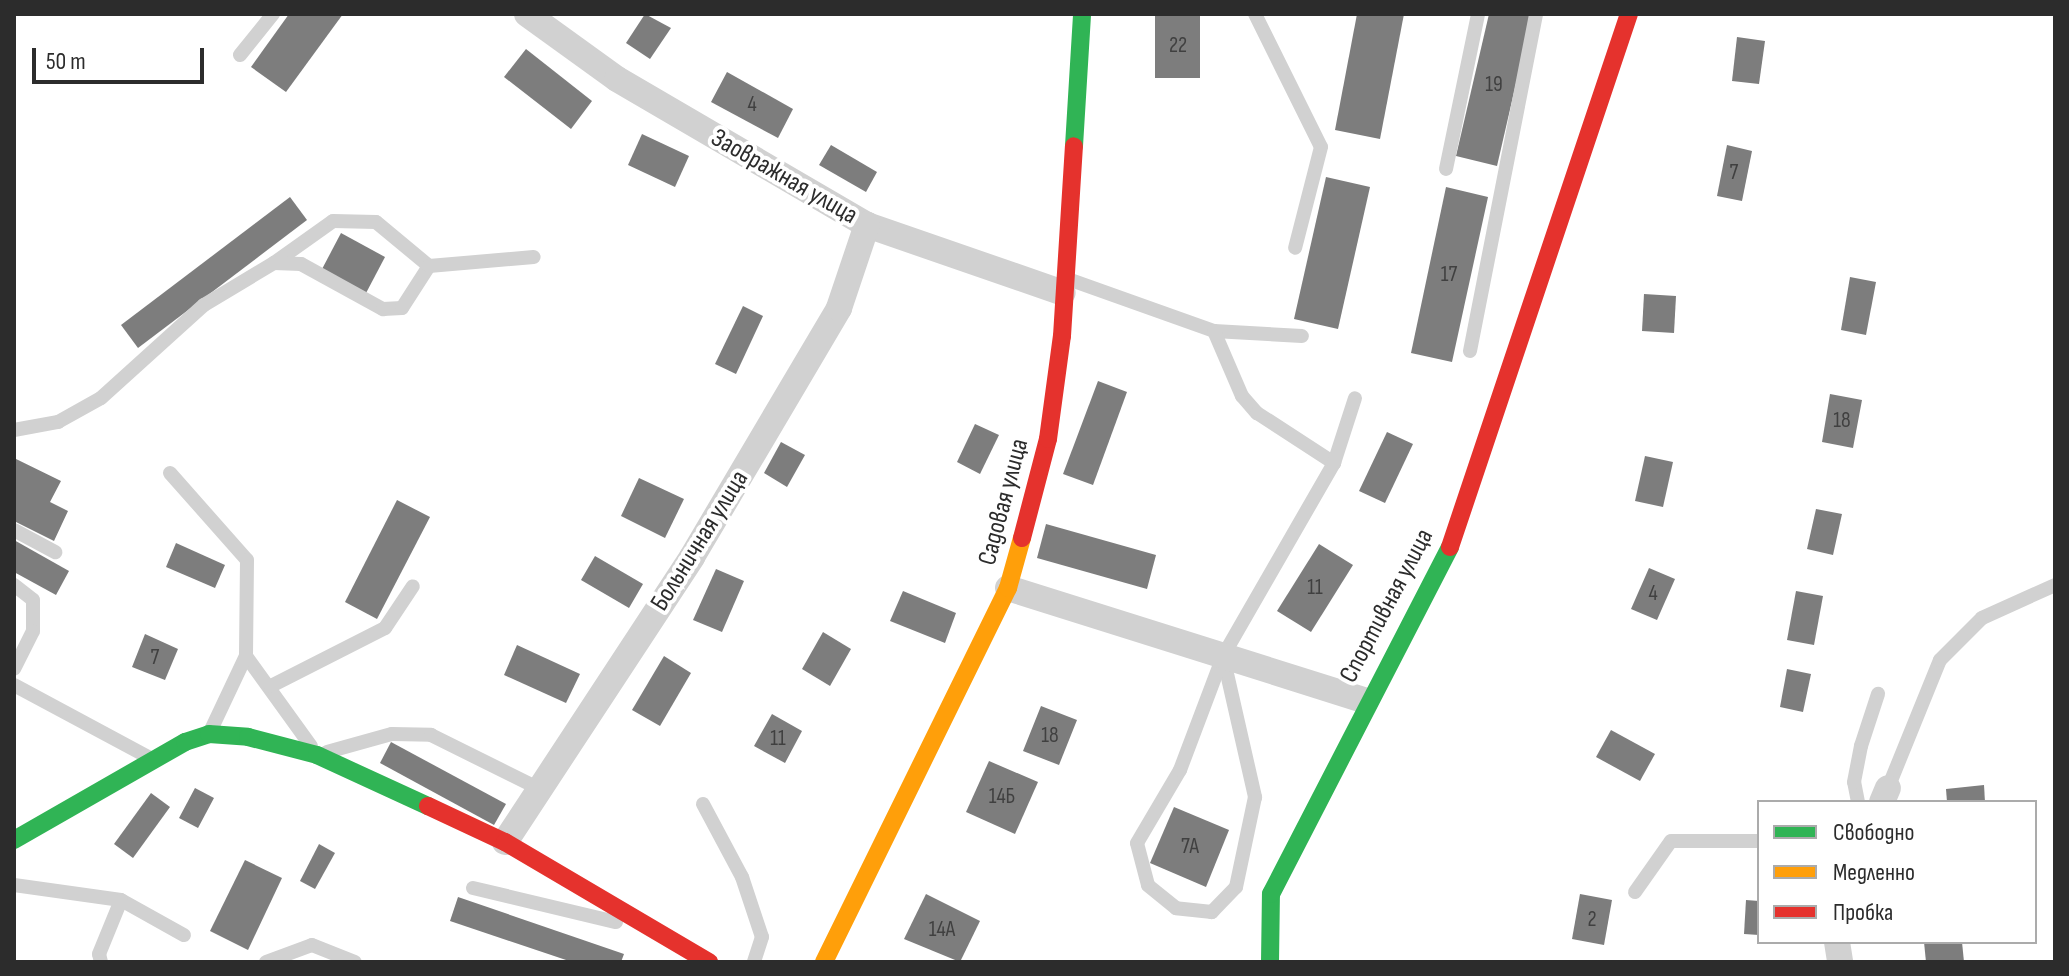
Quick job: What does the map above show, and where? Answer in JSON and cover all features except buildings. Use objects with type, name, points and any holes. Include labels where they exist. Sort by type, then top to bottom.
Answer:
[{"type":"street","name":"Заовражная улица","points":[[527,14],[617,79],[867,225],[1064,285]]},
{"type":"street","name":"Садовая улица","points":[[824,962],[1008,588],[1048,439],[1064,285],[1082,14]]},
{"type":"street","name":"Спортивная улица","points":[[1270,962],[1271,894],[1366,701],[1445,561],[1578,177],[1629,14]]},
{"type":"street","name":"Больничная улица","points":[[505,842],[692,557],[839,308],[867,225]]},
{"type":"street","points":[[1008,588],[1366,701]]},
{"type":"street","points":[[14,840],[152,759],[209,734],[248,737],[317,755],[505,842],[709,962]]},
{"type":"lane","points":[[240,55],[273,14]]},
{"type":"lane","points":[[1255,14],[1321,147],[1295,248]]},
{"type":"lane","points":[[1446,169],[1478,14]]},
{"type":"lane","points":[[1470,351],[1536,14]]},
{"type":"lane","points":[[14,430],[58,422],[101,398],[204,305],[274,263],[333,221],[376,222],[429,266],[534,257]]},
{"type":"lane","points":[[274,263],[301,264],[383,309],[402,308],[429,266]]},
{"type":"lane","points":[[1064,285],[1214,331],[1302,336]]},
{"type":"lane","points":[[1214,331],[1242,396],[1257,413],[1334,463]]},
{"type":"lane","points":[[1223,656],[1255,797],[1236,887],[1212,912],[1176,908],[1148,885],[1137,843],[1180,770],[1223,656],[1334,463],[1355,398]]},
{"type":"lane","points":[[170,473],[247,560],[246,656],[209,734]]},
{"type":"lane","points":[[14,530],[55,552]]},
{"type":"lane","points":[[14,585],[33,600],[33,631],[14,669]]},
{"type":"lane","points":[[1885,795],[1940,660],[1982,618],[2055,585]]},
{"type":"lane","points":[[271,686],[385,628],[413,586]]},
{"type":"lane","points":[[246,656],[271,686],[317,755],[392,734],[431,735],[540,789]]},
{"type":"lane","points":[[14,685],[152,759]]},
{"type":"lane","points":[[1858,800],[1854,782],[1878,694]]},
{"type":"lane","points":[[703,804],[742,877],[762,937],[754,962]]},
{"type":"lane","points":[[1635,892],[1671,841],[1757,841]]},
{"type":"lane","points":[[14,885],[121,900],[184,935]]},
{"type":"lane","points":[[473,888],[611,923],[633,918]]},
{"type":"lane","points":[[101,962],[99,954],[121,900]]},
{"type":"lane","points":[[266,962],[312,945],[355,962]]},
{"type":"traffic: fast","points":[[1074,146],[1082,14]]},
{"type":"traffic: fast","points":[[1270,962],[1271,894],[1450,547]]},
{"type":"traffic: fast","points":[[14,840],[185,742],[209,734],[248,737],[317,755],[428,806]]},
{"type":"traffic: slow","points":[[824,962],[1008,588],[1022,538]]},
{"type":"traffic: jam","points":[[1450,547],[1629,14]]},
{"type":"traffic: jam","points":[[1022,538],[1048,439],[1062,336],[1074,146]]},
{"type":"traffic: jam","points":[[428,806],[505,842],[709,962]]}]
